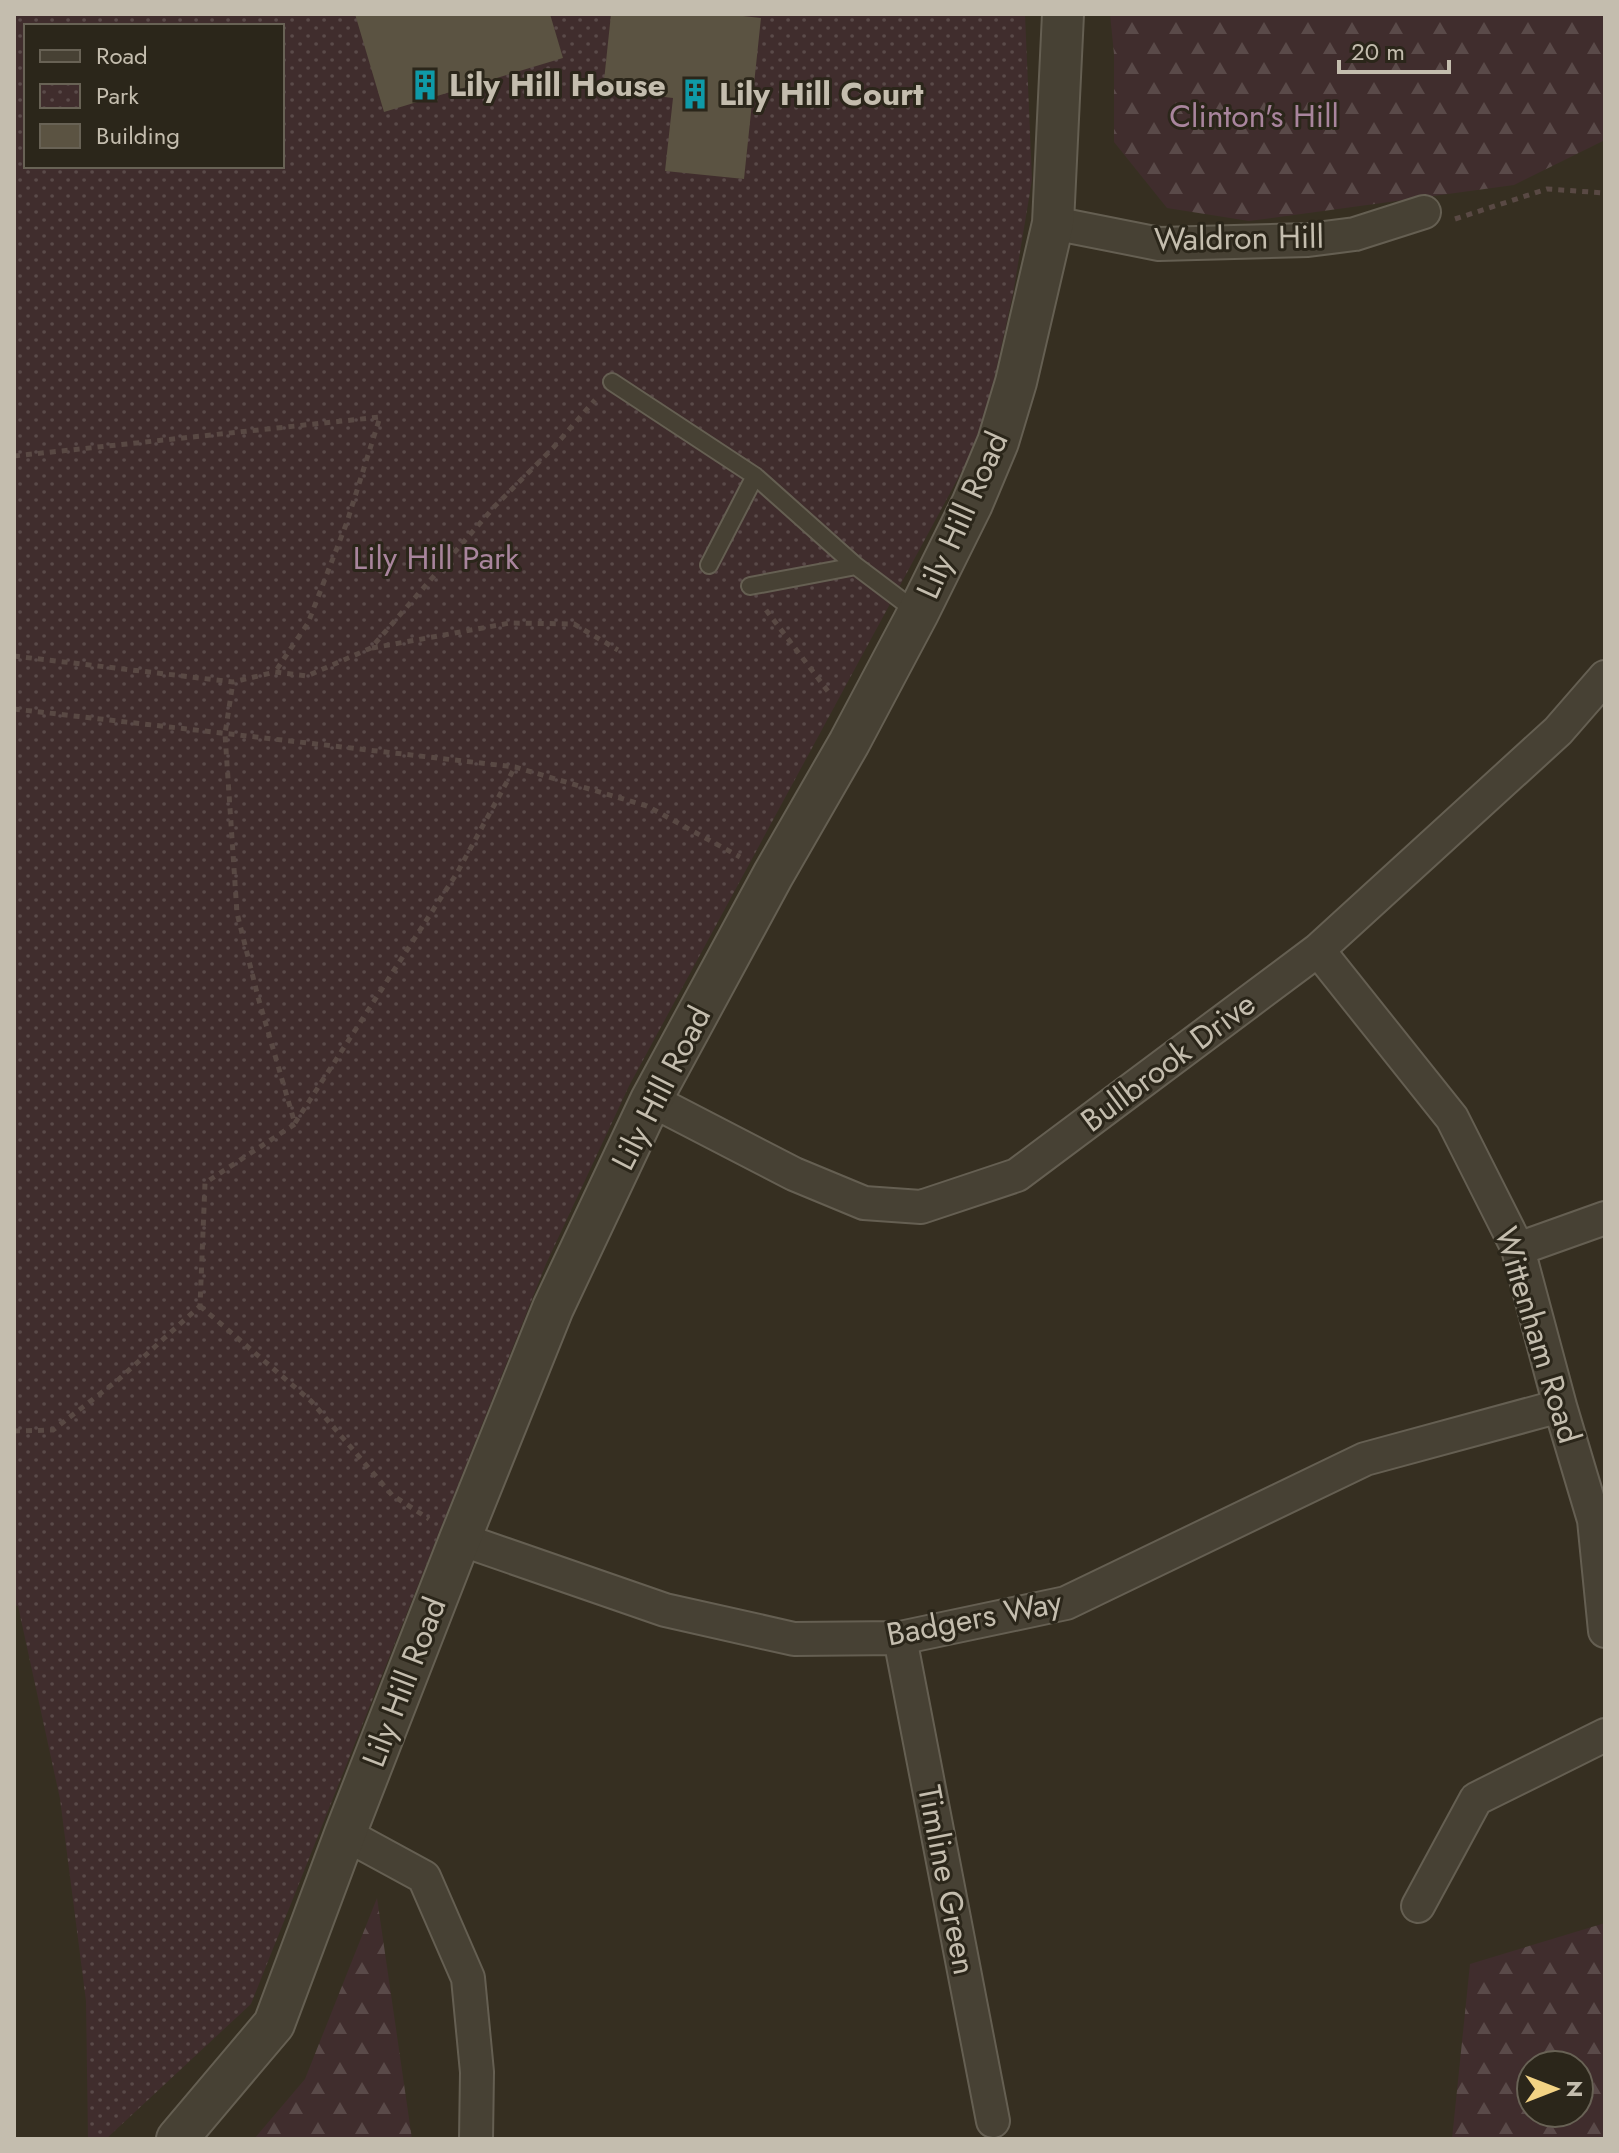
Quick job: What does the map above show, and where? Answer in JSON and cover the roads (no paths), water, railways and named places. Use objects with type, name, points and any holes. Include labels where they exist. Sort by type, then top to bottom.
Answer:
[{"type":"street","name":"Lily Hill Road","points":[[177,2139],[274,2024],[345,1834],[553,1308],[651,1100],[918,613],[972,504],[998,442],[1016,382],[1053,223],[1063,14]]},
{"type":"street","name":"Waldron Hill","points":[[1053,223],[1159,244],[1308,240],[1355,234],[1434,217]]},
{"type":"street","name":"Bullbrook Drive","points":[[651,1100],[794,1174],[864,1203],[921,1207],[1017,1175],[1318,950],[1558,731],[1605,677]]},
{"type":"street","name":"Wittenham Road","points":[[1318,950],[1452,1118],[1518,1249],[1594,1520],[1605,1631]]},
{"type":"street","points":[[1518,1249],[1605,1218]]},
{"type":"street","name":"Badgers Way","points":[[460,1539],[665,1610],[794,1639],[900,1638],[1066,1603],[1365,1459],[1560,1406]]},
{"type":"street","name":"Timline Green","points":[[900,1638],[993,2121]]},
{"type":"street","points":[[1418,1906],[1476,1799],[1605,1735]]},
{"type":"street","points":[[345,1834],[424,1877],[468,1978],[477,2072],[476,2139]]},
{"type":"lane","points":[[612,382],[755,476],[856,566],[918,613]]},
{"type":"lane","points":[[709,565],[755,476]]},
{"type":"lane","points":[[750,586],[856,566]]},
{"type":"place","name":"Lily Hill House","points":[[425,85]]},
{"type":"place","name":"Lily Hill Court","points":[[695,94]]},
{"type":"park label","name":"Clinton's Hill","points":[[1254,116]]},
{"type":"park label","name":"Lily Hill Park","points":[[436,558]]}]
